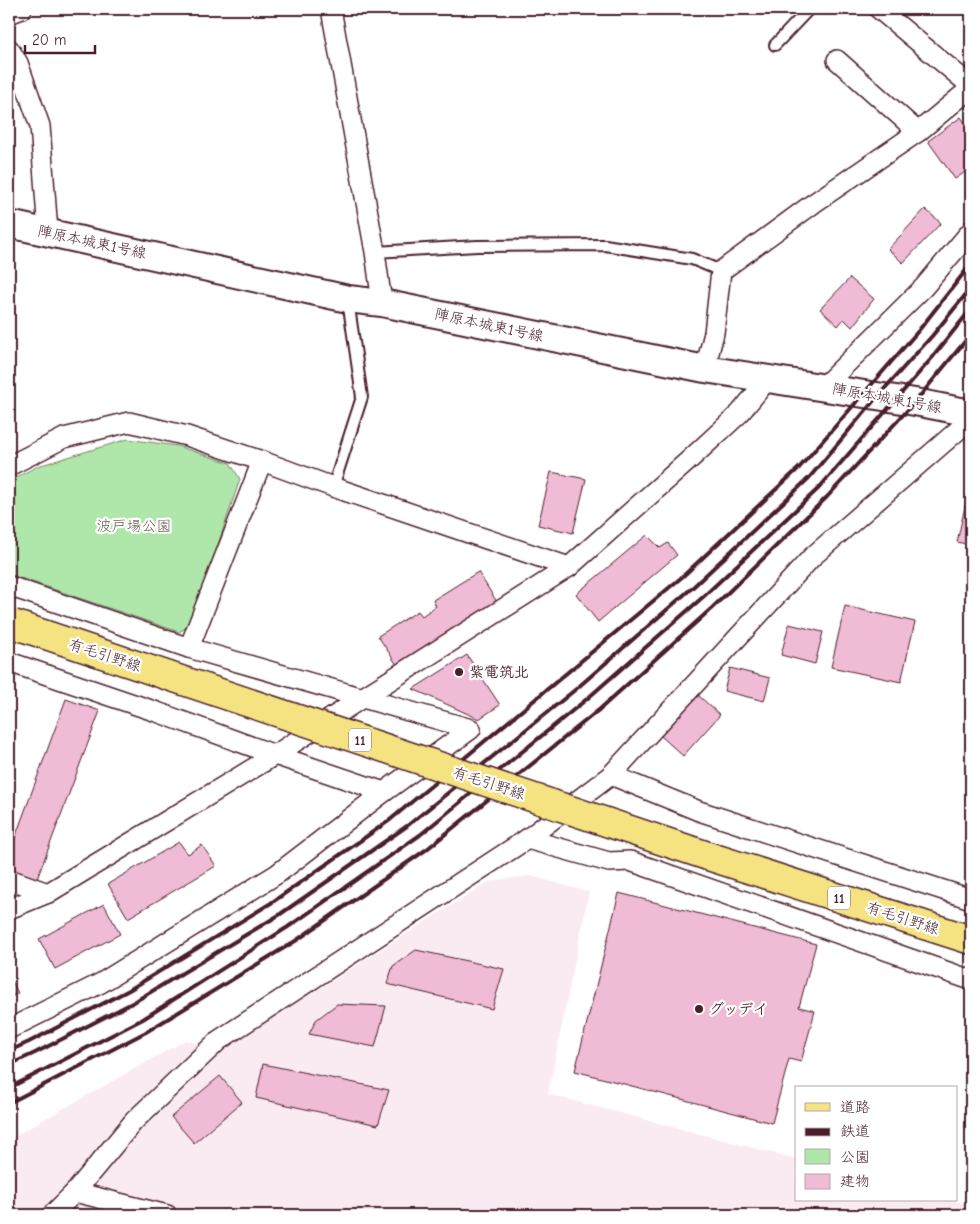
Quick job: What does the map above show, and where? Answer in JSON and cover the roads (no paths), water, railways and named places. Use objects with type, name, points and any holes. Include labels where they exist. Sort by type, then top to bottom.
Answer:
[{"type":"main road","name":"有毛引野線","points":[[11,623],[708,856],[971,940]]},
{"type":"street","points":[[9,14],[22,9]]},
{"type":"street","points":[[331,9],[382,303]]},
{"type":"street","points":[[705,369],[714,333],[722,271],[814,203],[918,132],[971,87],[879,9]]},
{"type":"street","points":[[9,49],[18,63],[40,126],[48,232]]},
{"type":"street","points":[[837,60],[918,132]]},
{"type":"street","name":"陣原本城東1号線","points":[[9,224],[348,299],[382,303],[705,369],[915,402],[971,413]]},
{"type":"street","points":[[824,387],[924,287],[971,231]]},
{"type":"street","points":[[9,909],[48,893],[274,756],[569,567],[740,413],[768,380]]},
{"type":"street","points":[[52,1215],[75,1192],[134,1121],[219,1040],[527,839],[611,775],[812,557],[971,419]]},
{"type":"street","points":[[9,466],[64,438],[129,422],[187,436],[569,567]]},
{"type":"street","points":[[189,648],[262,461]]},
{"type":"street","points":[[9,586],[189,648],[471,729],[384,792],[277,874],[101,983],[9,1029]]},
{"type":"street","points":[[9,662],[157,712],[274,756],[384,792]]},
{"type":"street","points":[[611,775],[699,811],[971,898]]},
{"type":"street","points":[[527,839],[609,862],[630,861],[971,980]]},
{"type":"street","points":[[9,879],[48,893]]},
{"type":"street","points":[[75,1192],[167,1215]]},
{"type":"lane","points":[[775,45],[808,9]]},
{"type":"lane","points":[[374,252],[477,246],[604,245],[692,259],[722,271]]},
{"type":"lane","points":[[332,487],[362,397],[348,299]]},
{"type":"railway","points":[[9,1051],[129,990],[271,903],[390,820],[682,577],[799,468],[919,330],[971,264]]},
{"type":"railway","points":[[9,1065],[134,1002],[279,915],[407,826],[576,689],[693,587],[809,478],[971,288]]},
{"type":"railway","points":[[9,1088],[143,1019],[288,927],[420,835],[588,698],[703,597],[819,488],[932,358],[971,309]]},
{"type":"railway","points":[[9,1103],[146,1032],[297,940],[427,849],[600,709],[712,608],[827,497],[915,402],[971,334]]},
{"type":"place","name":"紫電筑北","points":[[459,672]]},
{"type":"place","name":"グッデイ","points":[[699,1009]]},
{"type":"park label","name":"波戸場公園","points":[[134,526]]}]
